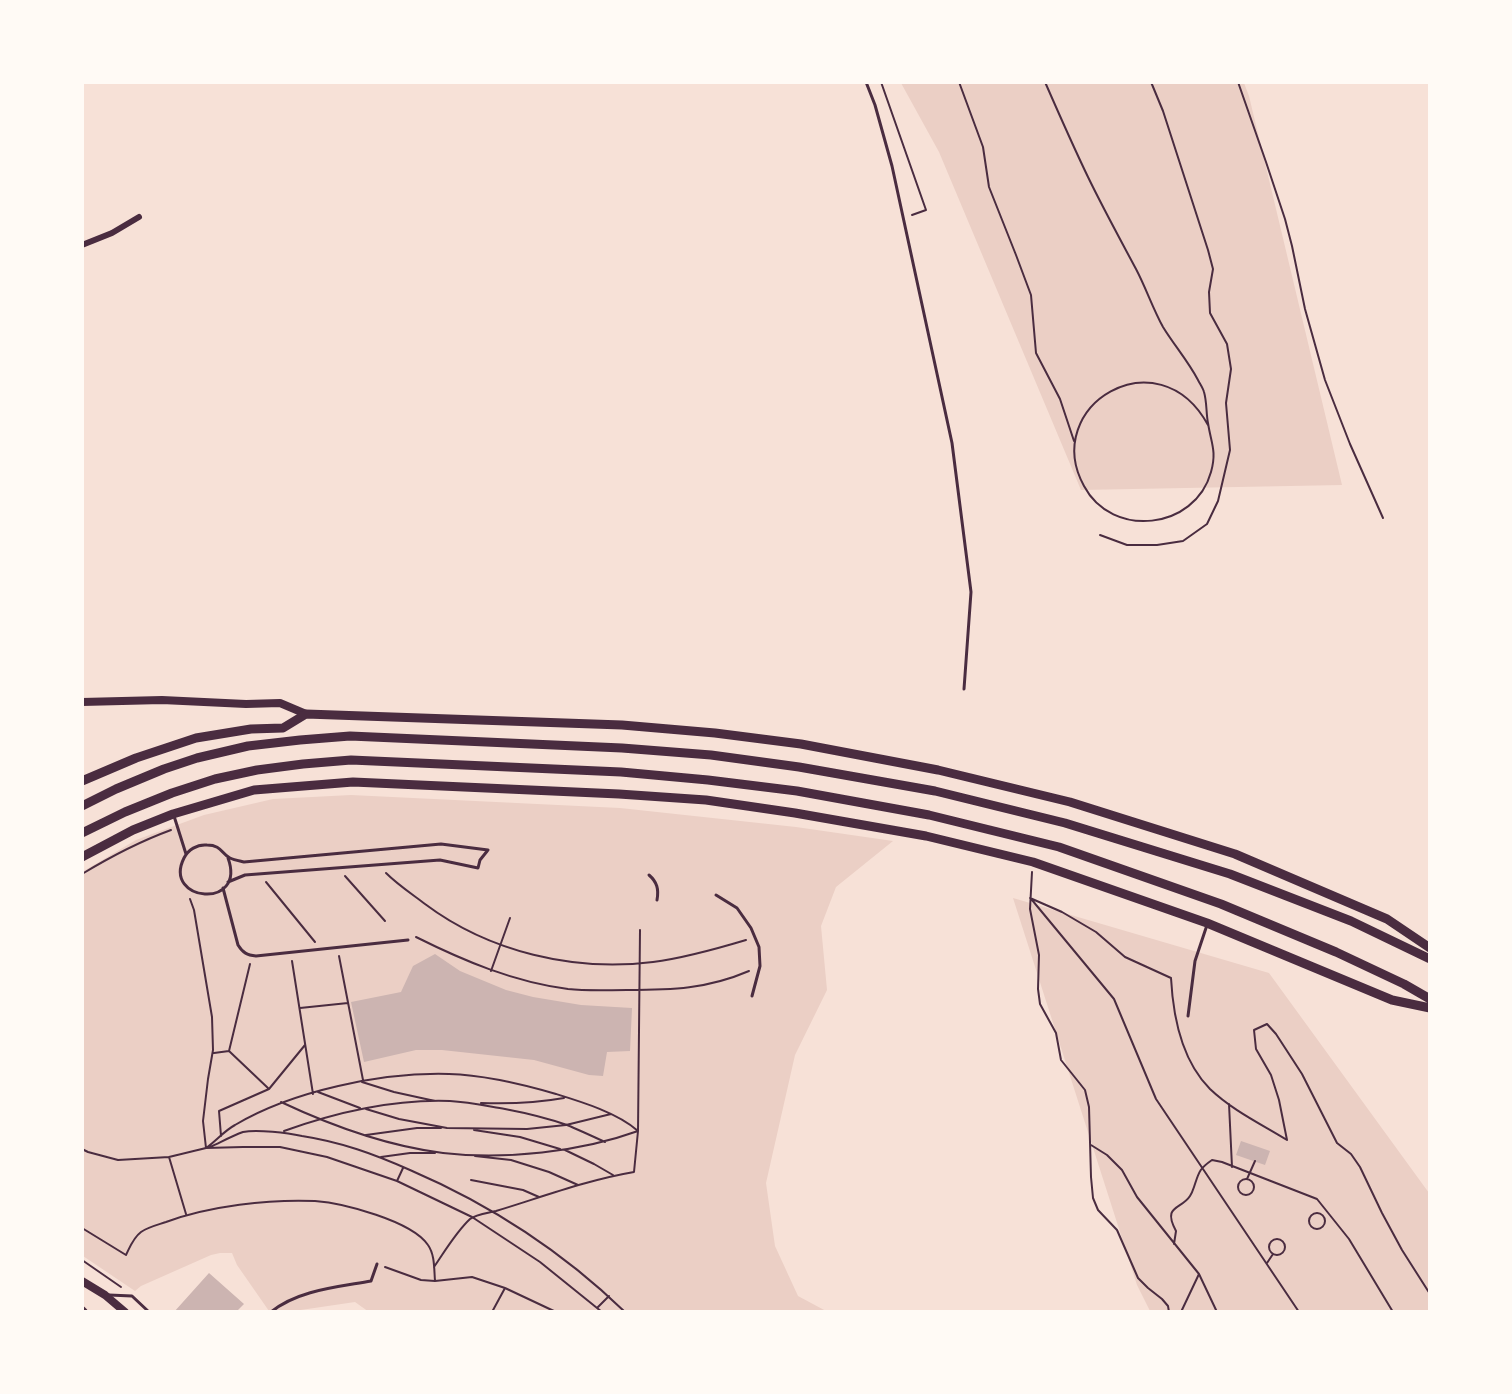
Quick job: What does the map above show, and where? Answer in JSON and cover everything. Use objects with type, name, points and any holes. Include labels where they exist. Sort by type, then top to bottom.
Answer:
[{"type":"main road","points":[[82,781],[136,758],[196,738],[251,729],[283,728],[306,714],[622,725],[715,733],[801,744],[938,770],[1070,802],[1235,854],[1388,919],[1430,948]]},
{"type":"main road","points":[[82,806],[116,789],[197,758],[248,746],[300,740],[350,736],[622,748],[711,755],[799,767],[934,791],[1065,823],[1230,874],[1351,921],[1430,959]]},
{"type":"main road","points":[[82,833],[125,812],[215,779],[257,770],[303,764],[351,760],[621,772],[708,780],[797,791],[929,815],[1059,847],[1221,904],[1336,952],[1430,999]]},
{"type":"main road","points":[[82,857],[133,830],[173,814],[254,790],[353,782],[706,800],[806,814],[927,836],[1033,862],[1207,923],[1392,1000],[1430,1008]]},
{"type":"main road","points":[[82,1281],[105,1294],[125,1311]]},
{"type":"street","points":[[82,244],[88,244],[112,233],[139,217]]},
{"type":"street","points":[[82,702],[162,700],[246,704],[280,703],[306,714]]},
{"type":"lane","points":[[866,82],[892,166],[952,443],[971,592],[964,689]]},
{"type":"lane","points":[[173,814],[186,854]]},
{"type":"lane","points":[[228,858],[244,862],[441,844],[488,850],[480,860],[478,868],[440,860],[245,875],[228,882]]},
{"type":"lane","points":[[200,845],[216,847],[228,858],[231,874],[228,882],[217,893],[208,895],[192,891],[182,878],[182,862],[186,854],[200,845]]},
{"type":"lane","points":[[649,875],[658,888],[657,900]]},
{"type":"lane","points":[[223,888],[238,945],[248,955],[408,940]]},
{"type":"lane","points":[[716,895],[737,908],[752,928],[759,947],[760,966],[752,996]]},
{"type":"lane","points":[[1188,1016],[1195,961],[1207,923]]},
{"type":"lane","points":[[271,1311],[279,1305],[310,1293],[371,1281],[377,1264]]},
{"type":"lane","points":[[105,1294],[132,1296],[149,1311]]},
{"type":"path","points":[[881,82],[926,210],[904,218]]},
{"type":"path","points":[[959,82],[983,147],[989,187],[1031,295],[1036,353],[1060,399],[1075,443]]},
{"type":"path","points":[[1045,82],[1088,178],[1138,272],[1163,326],[1188,362],[1204,392],[1214,449],[1211,474],[1199,495],[1191,504],[1176,514],[1158,520],[1146,522],[1111,514],[1092,499],[1080,479],[1076,467],[1077,432],[1088,410],[1106,394],[1117,388],[1129,384],[1153,383],[1176,390],[1195,405],[1208,425]]},
{"type":"path","points":[[1100,535],[1127,545],[1157,545],[1183,541],[1207,524],[1218,501],[1230,450],[1226,403],[1231,369],[1227,344],[1210,313],[1209,292],[1213,269],[1163,111],[1151,82]]},
{"type":"path","points":[[1238,82],[1287,228],[1305,309],[1325,380],[1383,518]]},
{"type":"path","points":[[82,874],[177,827]]},
{"type":"path","points":[[1033,862],[1030,909],[1039,955],[1040,1004],[1056,1033],[1061,1060],[1085,1090],[1089,1107],[1093,1198],[1098,1209],[1117,1230],[1138,1278],[1162,1299],[1169,1311]]},
{"type":"path","points":[[378,864],[394,881],[434,910],[475,935],[545,958],[600,964],[640,963],[680,958],[755,937]]},
{"type":"path","points":[[337,868],[385,921]]},
{"type":"path","points":[[260,874],[321,949]]},
{"type":"path","points":[[186,885],[194,910],[212,1017],[213,1053],[203,1121],[206,1148]]},
{"type":"path","points":[[1030,898],[1062,912],[1096,932],[1125,957],[1171,978],[1176,1022],[1185,1050],[1198,1074],[1229,1104],[1287,1140],[1274,1083],[1256,1048],[1254,1030],[1268,1024],[1302,1074],[1337,1143],[1351,1154],[1360,1167],[1382,1214],[1430,1294]]},
{"type":"path","points":[[1030,898],[1114,999],[1156,1099],[1299,1311]]},
{"type":"path","points":[[491,970],[510,918]]},
{"type":"path","points":[[434,1267],[472,1217],[613,1175],[634,1172],[638,1131],[640,930]]},
{"type":"path","points":[[408,940],[413,935],[455,956],[491,970],[569,989],[688,988],[739,975],[760,966]]},
{"type":"path","points":[[337,947],[361,1081]]},
{"type":"path","points":[[291,952],[313,1094]]},
{"type":"path","points":[[229,1051],[253,956]]},
{"type":"path","points":[[299,1008],[348,1003]]},
{"type":"path","points":[[221,1136],[219,1111],[269,1089],[305,1045]]},
{"type":"path","points":[[213,1053],[229,1051]]},
{"type":"path","points":[[229,1051],[269,1089]]},
{"type":"path","points":[[206,1148],[232,1127],[281,1102],[361,1081],[414,1075],[459,1075],[526,1085],[567,1097],[611,1114],[638,1131]]},
{"type":"path","points":[[361,1081],[394,1092],[440,1102]]},
{"type":"path","points":[[318,1092],[363,1109],[399,1119],[447,1128]]},
{"type":"path","points":[[282,1132],[318,1119],[363,1109],[411,1103],[507,1104],[540,1102],[567,1097]]},
{"type":"path","points":[[281,1102],[318,1119],[364,1135],[441,1152],[511,1160],[549,1172],[578,1185]]},
{"type":"path","points":[[467,1103],[527,1113],[566,1125],[604,1142]]},
{"type":"path","points":[[1229,1104],[1232,1167]]},
{"type":"path","points":[[364,1135],[417,1128],[527,1129],[566,1125],[611,1114]]},
{"type":"path","points":[[466,1128],[520,1137],[563,1149],[613,1175]]},
{"type":"path","points":[[467,1155],[527,1154],[563,1149],[604,1142],[638,1131]]},
{"type":"path","points":[[82,1149],[118,1160],[169,1157],[206,1148],[245,1132],[282,1132],[331,1140],[431,1179],[494,1212],[551,1250],[625,1311]]},
{"type":"path","points":[[1091,1145],[1107,1155],[1122,1170],[1137,1197],[1198,1274],[1217,1311]]},
{"type":"path","points":[[206,1148],[280,1147],[327,1157],[397,1181],[472,1217],[540,1262],[602,1311]]},
{"type":"path","points":[[379,1157],[441,1152]]},
{"type":"path","points":[[169,1157],[186,1214]]},
{"type":"path","points":[[1174,1244],[1176,1231],[1172,1216],[1175,1207],[1190,1197],[1201,1167],[1212,1160],[1317,1199],[1349,1239],[1393,1311]]},
{"type":"path","points":[[1247,1179],[1255,1161]]},
{"type":"path","points":[[397,1181],[403,1167]]},
{"type":"path","points":[[1247,1179],[1253,1183],[1254,1190],[1244,1195],[1237,1188],[1240,1181],[1247,1179]]},
{"type":"path","points":[[471,1180],[523,1190],[539,1197]]},
{"type":"path","points":[[82,1228],[126,1255],[140,1233],[186,1214],[237,1206],[317,1201],[357,1209],[387,1219],[416,1233],[428,1244],[433,1253],[435,1281]]},
{"type":"path","points":[[1323,1215],[1327,1212]]},
{"type":"path","points":[[1315,1213],[1323,1215],[1325,1223],[1323,1227],[1319,1229],[1311,1226],[1309,1218],[1312,1215],[1315,1213]]},
{"type":"path","points":[[1276,1239],[1280,1240],[1285,1247],[1284,1251],[1281,1254],[1273,1254],[1270,1251],[1270,1243],[1276,1239]]},
{"type":"path","points":[[1267,1263],[1273,1254]]},
{"type":"path","points":[[82,1260],[121,1287]]},
{"type":"path","points":[[377,1264],[421,1280],[435,1281],[472,1277],[505,1288],[556,1311]]},
{"type":"path","points":[[1181,1311],[1198,1274]]},
{"type":"path","points":[[492,1311],[505,1288]]},
{"type":"path","points":[[598,1307],[609,1296]]},
{"type":"shaded area","points":[[901,83],[1244,83],[1342,485],[1081,490],[939,152]]},
{"type":"shaded area","points":[[351,795],[620,808],[796,827],[893,841],[836,887],[821,926],[827,990],[795,1055],[766,1183],[775,1246],[798,1296],[826,1311],[369,1312],[355,1302],[294,1311],[269,1311],[237,1265],[232,1253],[211,1255],[141,1286],[135,1291],[83,1256],[82,872],[136,840],[204,815],[273,799]]},
{"type":"shaded area","points":[[1013,898],[1269,973],[1429,1193],[1429,1311],[1150,1311],[1137,1285]]},
{"type":"building","points":[[435,954],[460,971],[506,990],[581,1005],[632,1008],[630,1051],[607,1052],[603,1076],[589,1075],[534,1060],[442,1050],[416,1050],[364,1062],[351,1002],[401,992],[413,966]]},
{"type":"building","points":[[1241,1141],[1270,1151],[1265,1165],[1236,1155]]},
{"type":"building","points":[[209,1273],[244,1304],[236,1312],[174,1312]]}]
